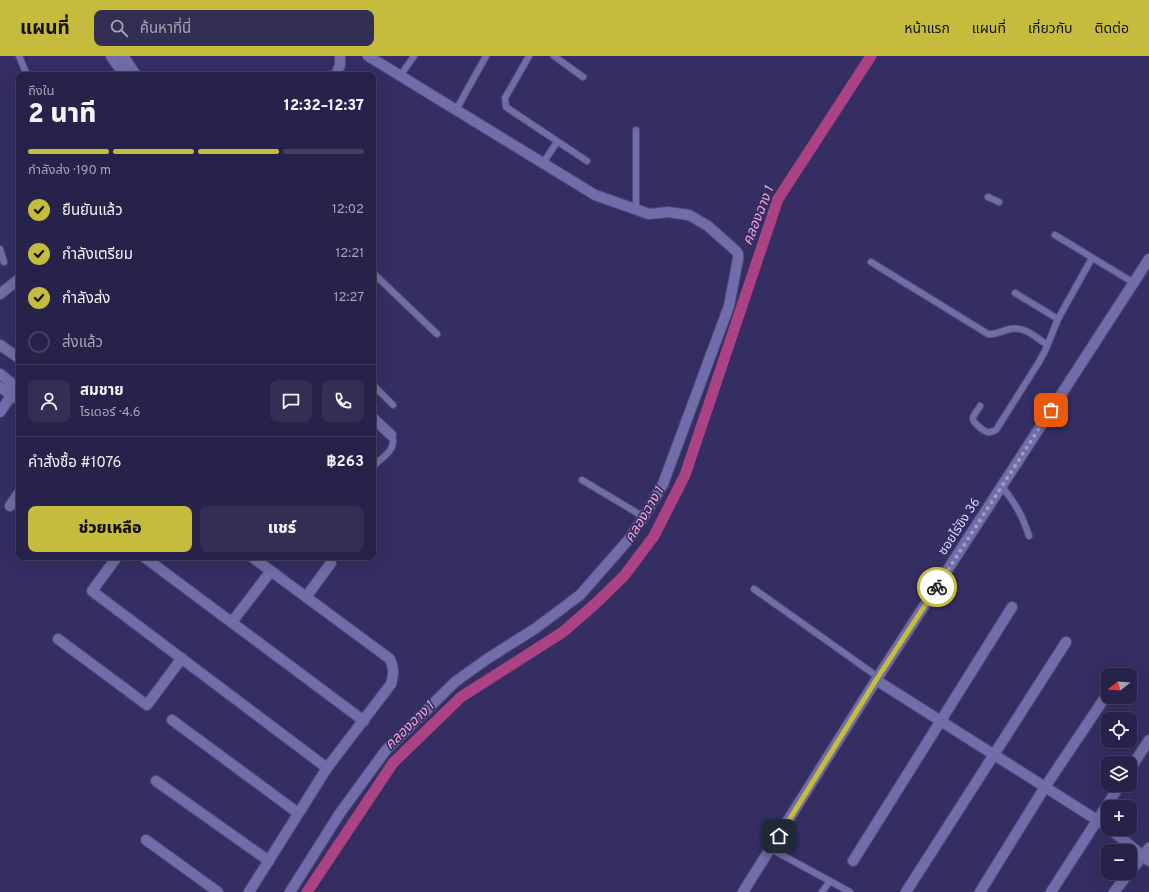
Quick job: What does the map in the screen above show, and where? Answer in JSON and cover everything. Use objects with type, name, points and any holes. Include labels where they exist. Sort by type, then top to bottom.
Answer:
[{"type":"street","points":[[112,56],[122,72]]},
{"type":"street","points":[[123,56],[134,72]]},
{"type":"street","points":[[337,72],[340,65],[340,56]]},
{"type":"street","points":[[290,892],[340,813],[386,750],[455,682],[487,659],[536,628],[580,595],[622,548],[644,517],[663,484],[729,306],[738,259],[738,254],[736,251],[720,236],[708,226],[689,215],[668,212],[649,214],[595,195],[368,56]]},
{"type":"street","name":"ซอยไร่ขิง 36","points":[[743,892],[877,678],[1149,259]]},
{"type":"street","points":[[0,294],[16,281]]},
{"type":"street","points":[[0,345],[16,356]]},
{"type":"street","points":[[0,374],[16,389]]},
{"type":"street","points":[[0,386],[16,390]]},
{"type":"street","points":[[0,412],[16,391]]},
{"type":"street","points":[[376,421],[391,435]]},
{"type":"street","points":[[10,506],[16,497]]},
{"type":"street","points":[[115,560],[92,591],[327,768]]},
{"type":"street","points":[[148,560],[364,720]]},
{"type":"street","points":[[249,892],[327,768],[391,684],[394,675],[390,659],[271,571],[259,560]]},
{"type":"street","points":[[306,597],[332,563]]},
{"type":"street","points":[[232,622],[271,571]]},
{"type":"street","points":[[853,861],[1012,607]]},
{"type":"street","points":[[58,639],[147,705],[182,658]]},
{"type":"street","points":[[906,892],[1066,642]]},
{"type":"street","points":[[877,678],[1101,823]]},
{"type":"street","points":[[980,892],[1045,787],[1101,703]]},
{"type":"street","points":[[172,720],[298,813]]},
{"type":"street","points":[[1137,758],[1149,740]]},
{"type":"street","points":[[156,782],[268,861]]},
{"type":"street","points":[[1051,892],[1115,792]]},
{"type":"street","points":[[1120,836],[1147,855],[1137,866]]},
{"type":"street","points":[[146,840],[218,892]]},
{"type":"street","points":[[1114,892],[1124,880]]},
{"type":"lane","points":[[19,56],[26,72]]},
{"type":"lane","points":[[400,76],[414,56]]},
{"type":"lane","points":[[456,110],[486,56]]},
{"type":"lane","points":[[529,56],[505,98],[506,107],[588,161]]},
{"type":"lane","points":[[554,56],[583,77]]},
{"type":"lane","points":[[636,130],[636,210]]},
{"type":"lane","points":[[543,163],[557,142]]},
{"type":"lane","points":[[988,197],[999,202]]},
{"type":"lane","points":[[1055,235],[1134,283]]},
{"type":"lane","points":[[0,249],[4,262]]},
{"type":"lane","points":[[980,406],[974,415],[974,422],[986,431],[991,432],[996,430],[1039,362],[1058,319],[1092,258]]},
{"type":"lane","points":[[871,262],[988,334],[995,335],[1009,329],[1019,328],[1027,331],[1047,345]]},
{"type":"lane","points":[[376,276],[437,334]]},
{"type":"lane","points":[[1015,293],[1058,319]]},
{"type":"lane","points":[[376,388],[393,405]]},
{"type":"lane","points":[[376,463],[394,445],[394,440],[391,435]]},
{"type":"lane","points":[[582,480],[644,517]]},
{"type":"lane","points":[[1002,487],[1014,501],[1021,514],[1029,536]]},
{"type":"lane","points":[[754,589],[877,678]]},
{"type":"lane","points":[[771,849],[850,892]]},
{"type":"lane","points":[[822,892],[830,881]]},
{"type":"waterway","name":"คลองฉาง 1","points":[[307,892],[393,763],[461,697],[563,632],[624,576],[654,536],[685,475],[778,199],[871,56]]},
{"type":"way so far","points":[[937,587],[1051,410]]},
{"type":"route","points":[[779,836],[878,677],[937,587]]}]
